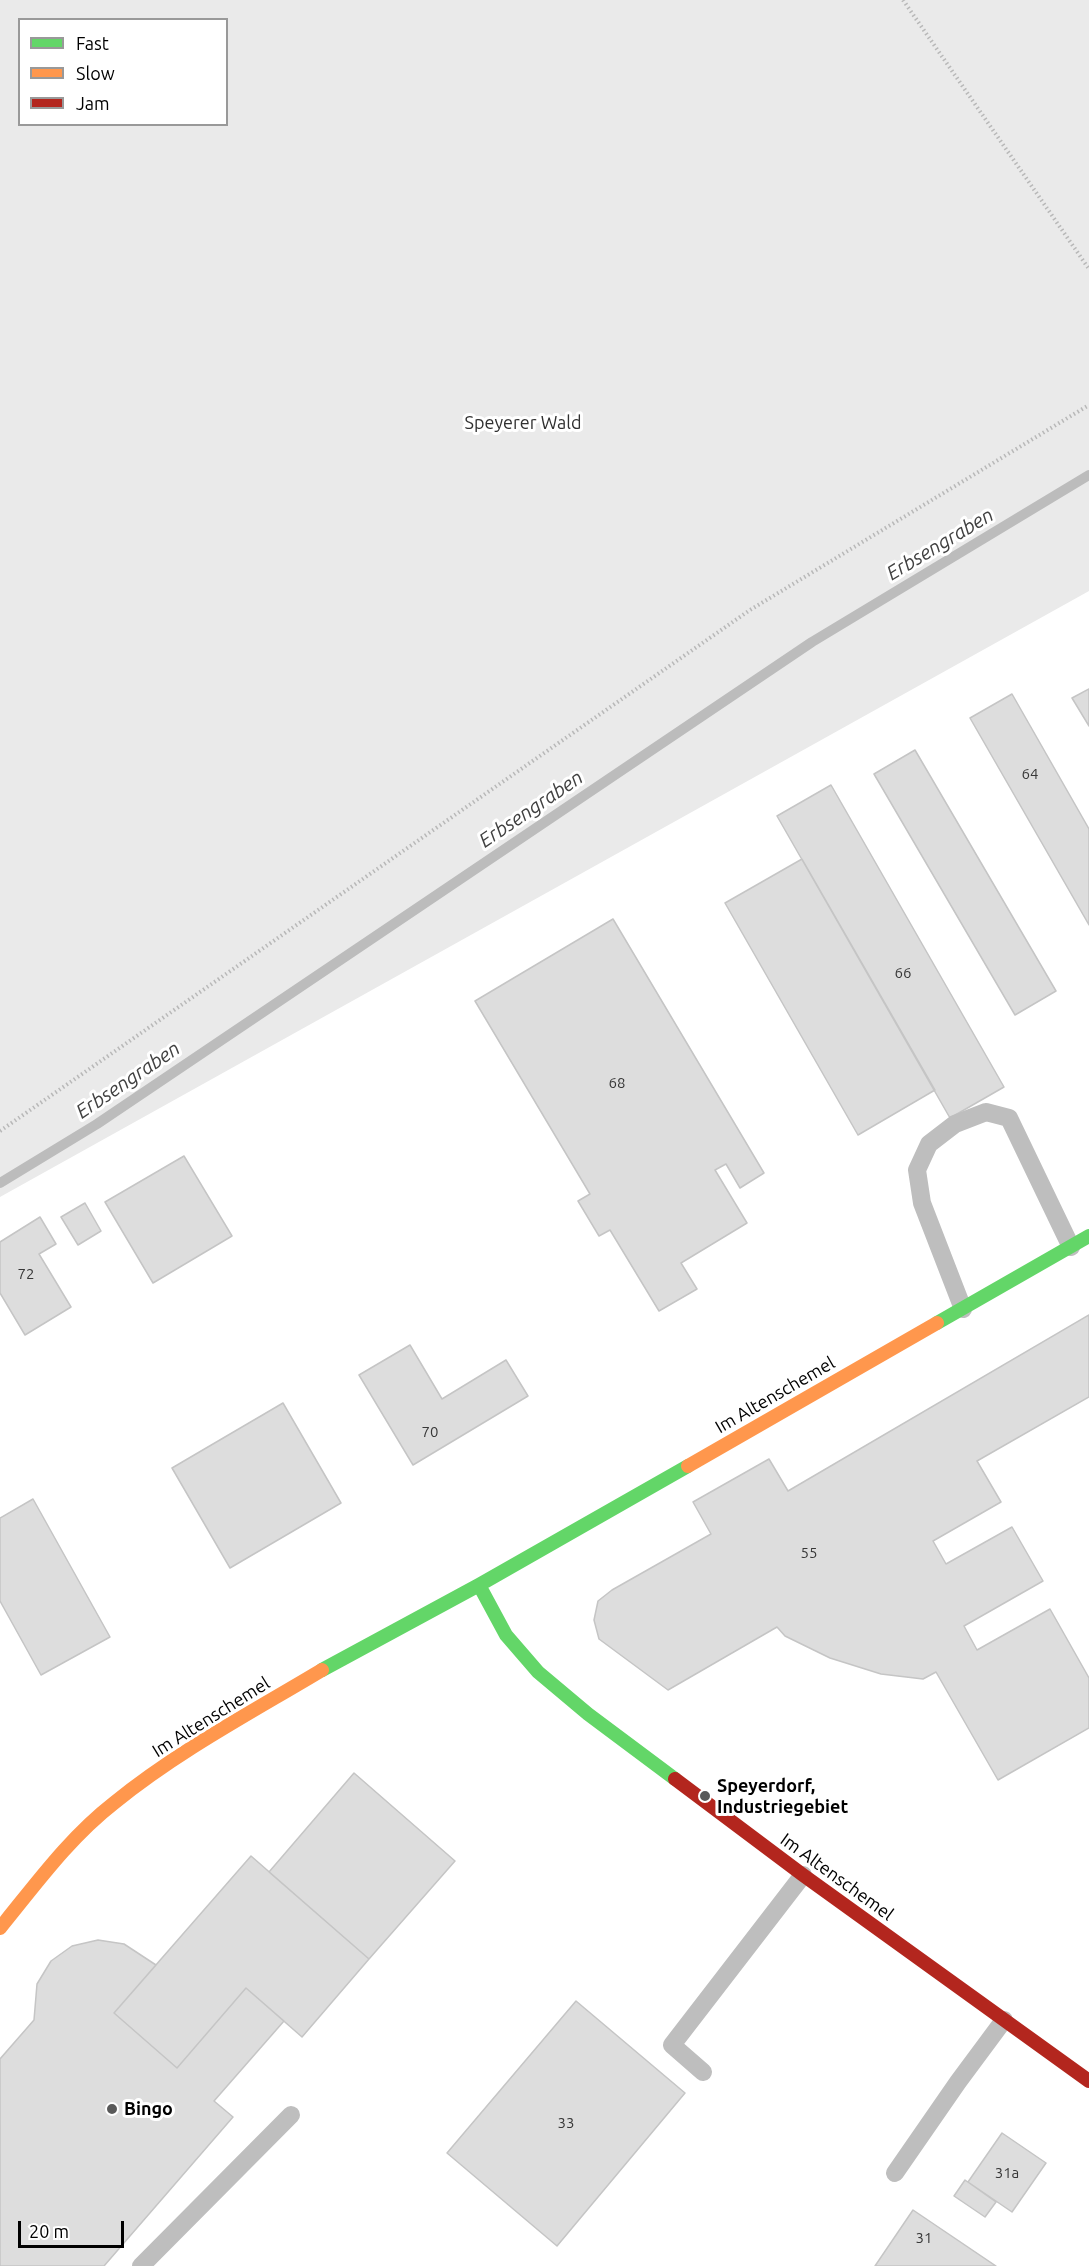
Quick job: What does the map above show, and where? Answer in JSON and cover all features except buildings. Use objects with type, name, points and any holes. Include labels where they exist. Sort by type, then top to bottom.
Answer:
[{"type":"street","name":"Im Altenschemel","points":[[0,1928],[64,1849],[113,1803],[178,1756],[322,1670],[478,1585],[1089,1236]]},
{"type":"street","name":"Im Altenschemel","points":[[478,1585],[506,1635],[538,1672],[588,1714],[803,1875],[1089,2081]]},
{"type":"lane","points":[[963,1309],[922,1203],[917,1170],[929,1144],[955,1124],[986,1112],[1009,1118],[1071,1247]]},
{"type":"lane","points":[[703,2072],[672,2045],[803,1875]]},
{"type":"lane","points":[[895,2173],[1004,2020]]},
{"type":"lane","points":[[141,2266],[291,2115]]},
{"type":"path","points":[[903,0],[1089,269]]},
{"type":"path","points":[[0,1131],[750,610],[1089,405]]},
{"type":"green space","name":"Speyerer Wald","points":[[0,0],[1089,0],[1089,591],[0,1197]]},
{"type":"waterway","name":"Erbsengraben","points":[[0,1183],[97,1124],[812,642],[1089,475]]},
{"type":"traffic: fast","points":[[937,1323],[1089,1236]]},
{"type":"traffic: fast","points":[[322,1670],[479,1585],[688,1466]]},
{"type":"traffic: fast","points":[[479,1585],[506,1635],[538,1672],[588,1714],[675,1779]]},
{"type":"traffic: slow","points":[[688,1466],[937,1323]]},
{"type":"traffic: slow","points":[[0,1928],[68,1846],[114,1803],[189,1749],[322,1670]]},
{"type":"traffic: jam","points":[[675,1779],[803,1875],[1089,2081]]},
{"type":"place","name":"Speyerdorf, Industriegebiet","points":[[705,1796]]},
{"type":"place","name":"Bingo","points":[[112,2109]]}]
